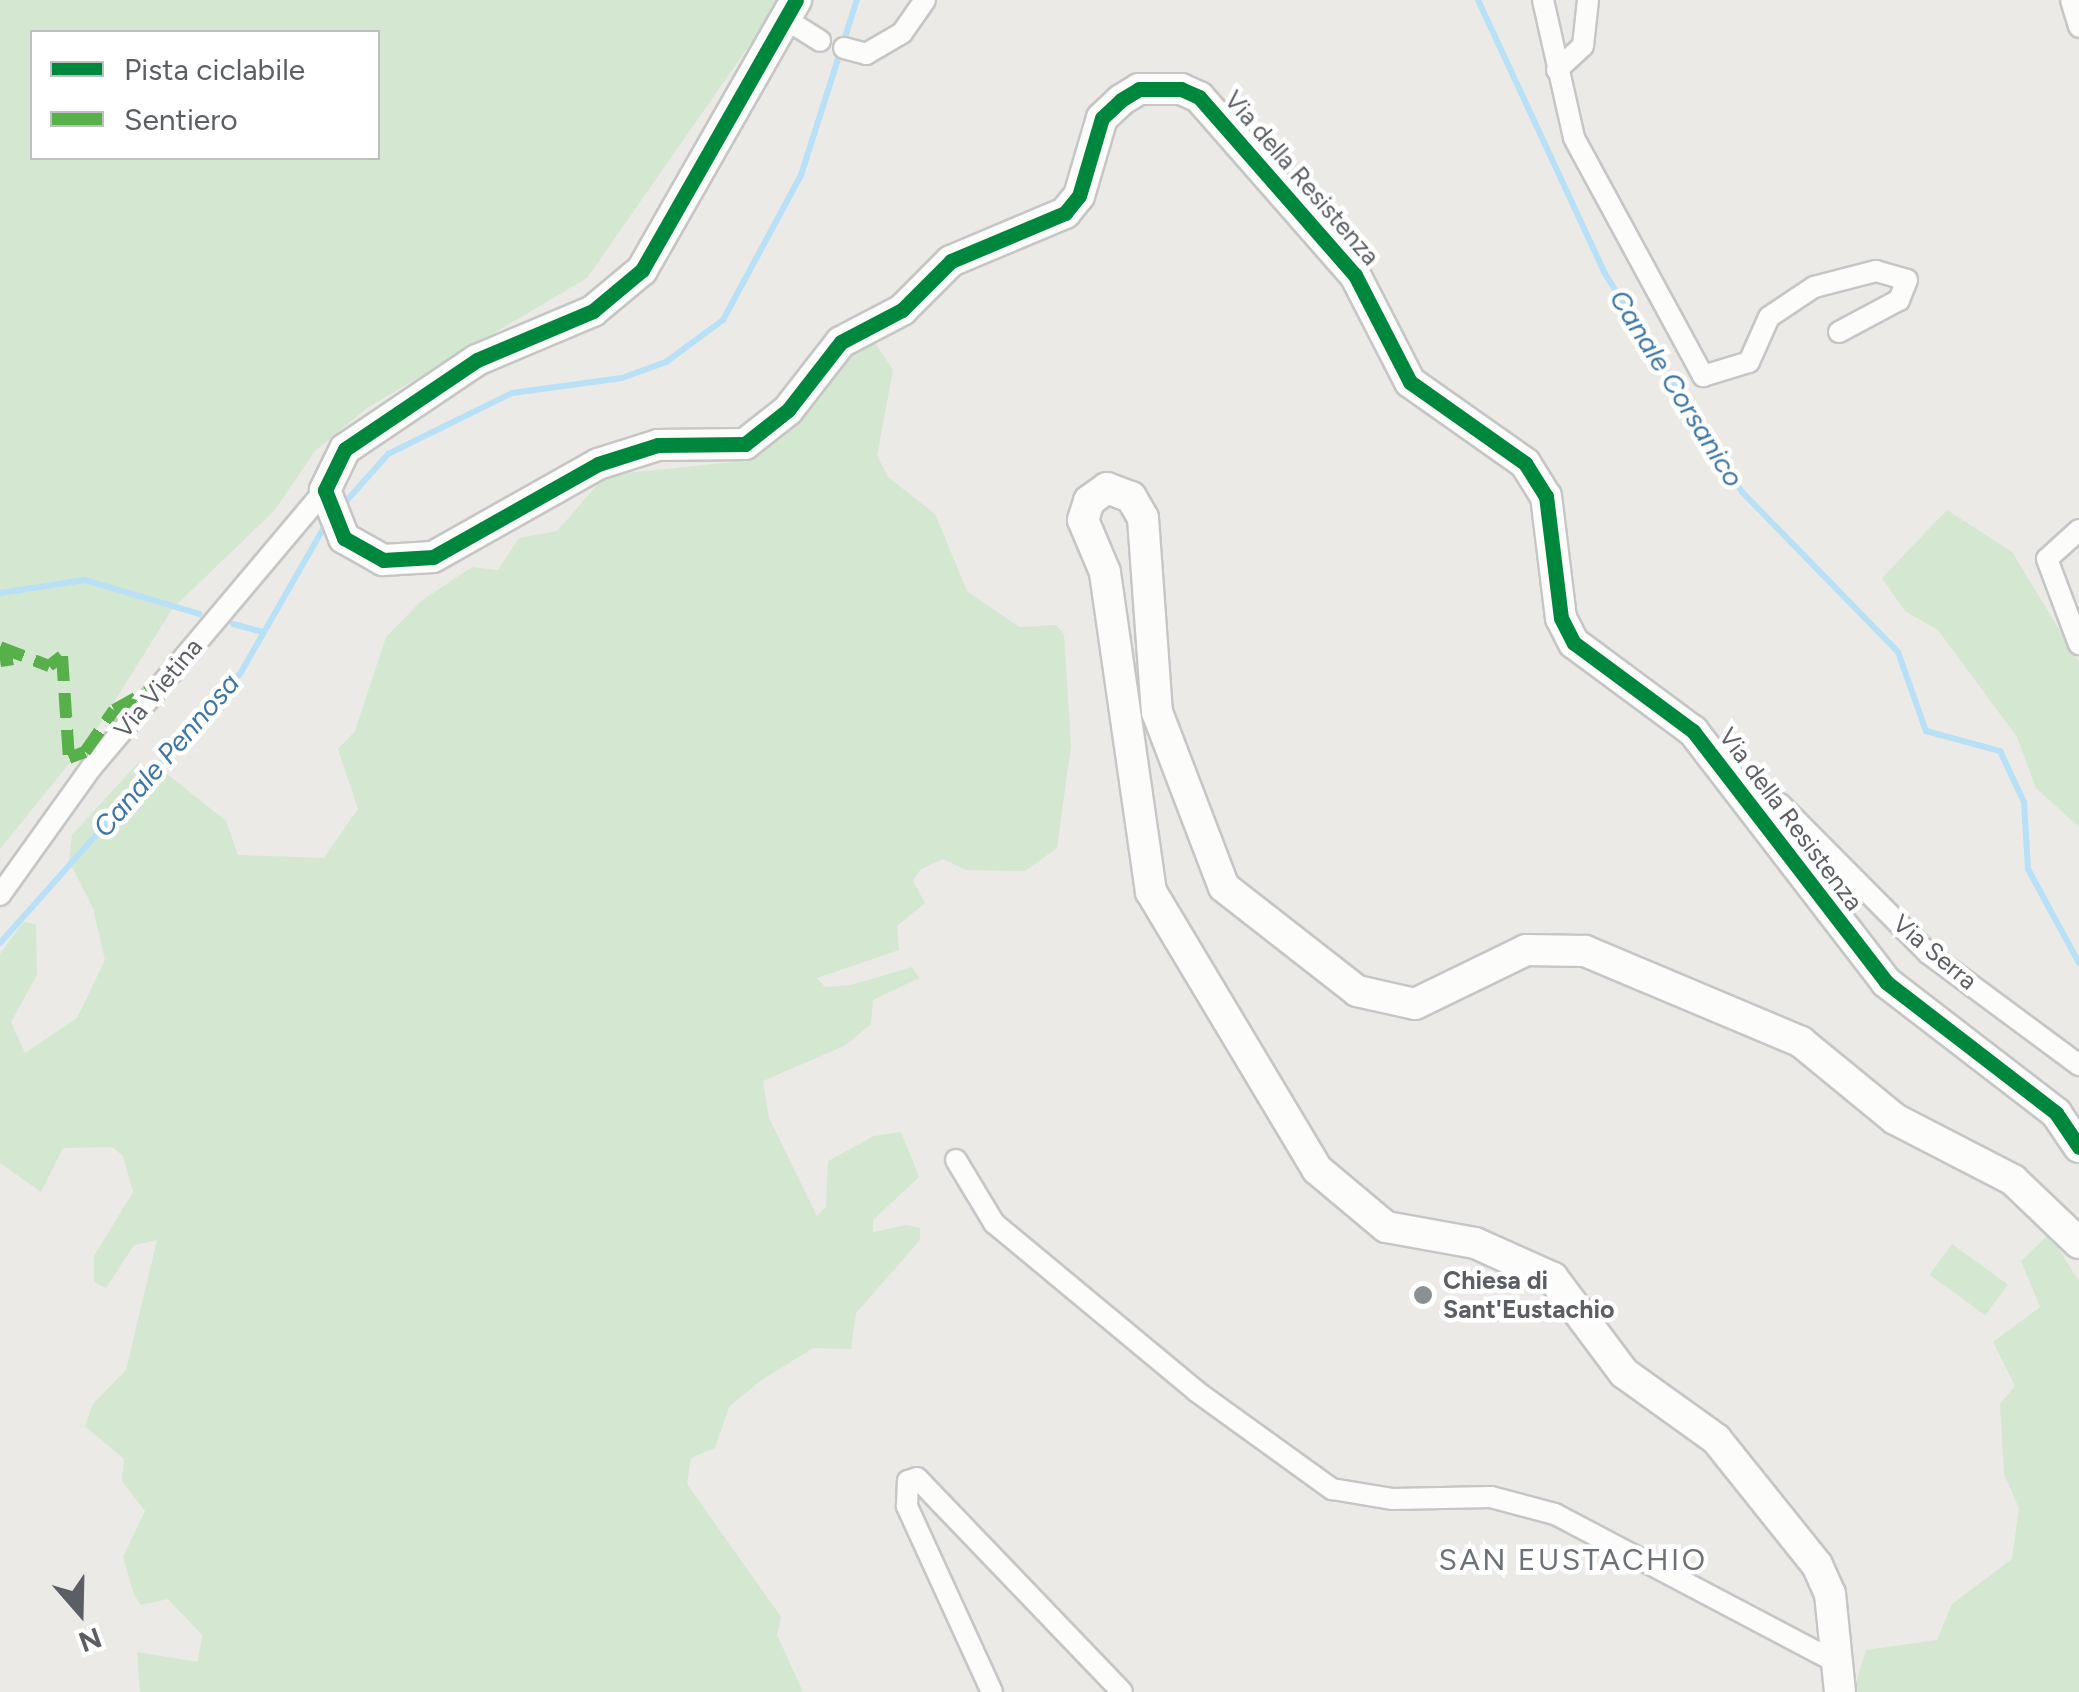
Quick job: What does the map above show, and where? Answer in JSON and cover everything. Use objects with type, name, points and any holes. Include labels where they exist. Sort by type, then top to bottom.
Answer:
[{"type":"street","points":[[844,48],[866,54],[902,33],[924,0]]},
{"type":"street","points":[[1543,0],[1574,138],[1703,376],[1749,362],[1769,317],[1814,288],[1876,271],[1908,280],[1898,300],[1840,332]]},
{"type":"street","points":[[1557,70],[1582,46],[1588,0]]},
{"type":"street","points":[[2071,0],[2079,27]]},
{"type":"street","points":[[326,496],[345,449],[477,360],[593,311],[642,270],[792,10],[820,41]]},
{"type":"street","name":"Via della Resistenza","points":[[326,496],[344,538],[383,560],[433,557],[598,464],[658,445],[744,444],[788,410],[840,342],[902,310],[951,261],[1065,213],[1102,118],[1121,100],[1181,88],[1199,97],[1355,274],[1410,382],[1526,464],[1546,496],[1561,618],[1574,643],[1693,730],[1756,820],[1886,982],[2056,1113],[2079,1147]]},
{"type":"street","points":[[1840,1678],[1830,1594],[1801,1541],[1716,1439],[1624,1373],[1553,1278],[1475,1243],[1386,1227],[1317,1170],[1151,892],[1105,572],[1084,520],[1089,501],[1107,488],[1130,497],[1142,518],[1157,712],[1224,887],[1357,990],[1415,1004],[1526,950],[1584,951],[1801,1042],[1895,1119],[2013,1180],[2079,1243]]},
{"type":"street","name":"Via Vietina","points":[[0,895],[91,768],[326,496]]},
{"type":"street","points":[[2079,530],[2047,559],[2079,644]]},
{"type":"street","name":"Via Serra","points":[[1756,820],[1780,804],[1930,954],[2079,1065]]},
{"type":"street","points":[[956,1160],[994,1223],[1196,1391],[1332,1489],[1393,1500],[1491,1497],[1555,1514],[1840,1678]]},
{"type":"street","points":[[992,1692],[907,1506],[908,1481],[917,1478],[1122,1692]]},
{"type":"green space","points":[[0,0],[781,0],[587,278],[367,408],[315,451],[274,511],[173,608],[97,729],[0,849]]},
{"type":"green space","points":[[873,340],[893,370],[877,455],[888,477],[935,514],[967,591],[1019,627],[1056,625],[1064,634],[1071,746],[1057,848],[1025,871],[966,870],[943,859],[920,870],[913,881],[925,903],[897,926],[899,950],[817,978],[825,987],[851,985],[912,967],[919,978],[873,1000],[871,1024],[844,1046],[763,1081],[769,1118],[817,1216],[826,1207],[828,1161],[874,1136],[901,1132],[919,1177],[873,1220],[873,1232],[907,1225],[920,1228],[920,1240],[856,1313],[851,1349],[813,1348],[759,1382],[729,1407],[715,1448],[691,1458],[687,1484],[781,1617],[777,1635],[803,1692],[140,1692],[137,1652],[198,1662],[202,1635],[168,1599],[141,1605],[134,1595],[123,1557],[145,1511],[122,1481],[124,1459],[85,1426],[93,1404],[126,1370],[157,1240],[134,1245],[106,1288],[94,1282],[94,1256],[133,1192],[123,1156],[112,1147],[63,1148],[41,1192],[0,1163],[0,954],[23,922],[36,924],[37,975],[11,1022],[25,1053],[77,1018],[105,960],[93,908],[69,861],[72,835],[137,764],[161,769],[226,821],[238,855],[324,858],[358,809],[338,749],[355,731],[386,637],[421,601],[472,567],[498,570],[519,538],[557,531],[606,475],[734,462],[765,445],[845,356]]},
{"type":"green space","points":[[1947,510],[2012,552],[2079,662],[2079,827],[2036,788],[2017,737],[1938,630],[1905,611],[1882,578]]},
{"type":"green space","points":[[2049,1234],[2079,1281],[2079,1692],[1853,1692],[1866,1650],[1937,1640],[1952,1604],[2012,1559],[2019,1508],[2004,1474],[2000,1404],[2015,1386],[1993,1342],[2040,1307],[2021,1261]]},
{"type":"green space","points":[[1952,1244],[2008,1285],[1985,1315],[1930,1275]]},
{"type":"waterway","name":"Canale Pennosa","points":[[341,507],[388,454],[512,393],[622,378],[666,362],[723,320],[801,175],[857,0]]},
{"type":"waterway","name":"Canale Corsanico","points":[[1478,0],[1604,272],[1742,492],[1898,652],[1926,731],[2000,751],[2024,802],[2028,869],[2079,963]]},
{"type":"waterway","name":"Canale Pennosa","points":[[0,943],[240,674],[326,524]]},
{"type":"waterway","points":[[0,593],[85,580],[199,614]]},
{"type":"waterway","points":[[233,624],[262,632]]},
{"type":"marked path","points":[[0,647],[49,666],[62,656],[69,758],[85,752],[114,710],[161,684]]},
{"type":"marked path","points":[[0,649],[13,659],[0,661]]},
{"type":"cycle path","points":[[796,0],[642,270],[593,311],[477,360],[345,449],[325,490],[344,538],[383,560],[433,557],[598,464],[658,445],[745,444],[788,410],[841,342],[902,310],[951,261],[1065,213],[1079,196],[1102,118],[1121,100],[1139,89],[1181,89],[1199,97],[1355,275],[1410,382],[1525,463],[1546,496],[1561,618],[1574,643],[1693,731],[1886,982],[2056,1113],[2079,1147]]},
{"type":"place","name":"Chiesa di Sant'Eustachio","points":[[1423,1295]]},
{"type":"district","name":"SAN EUSTACHIO","points":[[1573,1560]]}]
